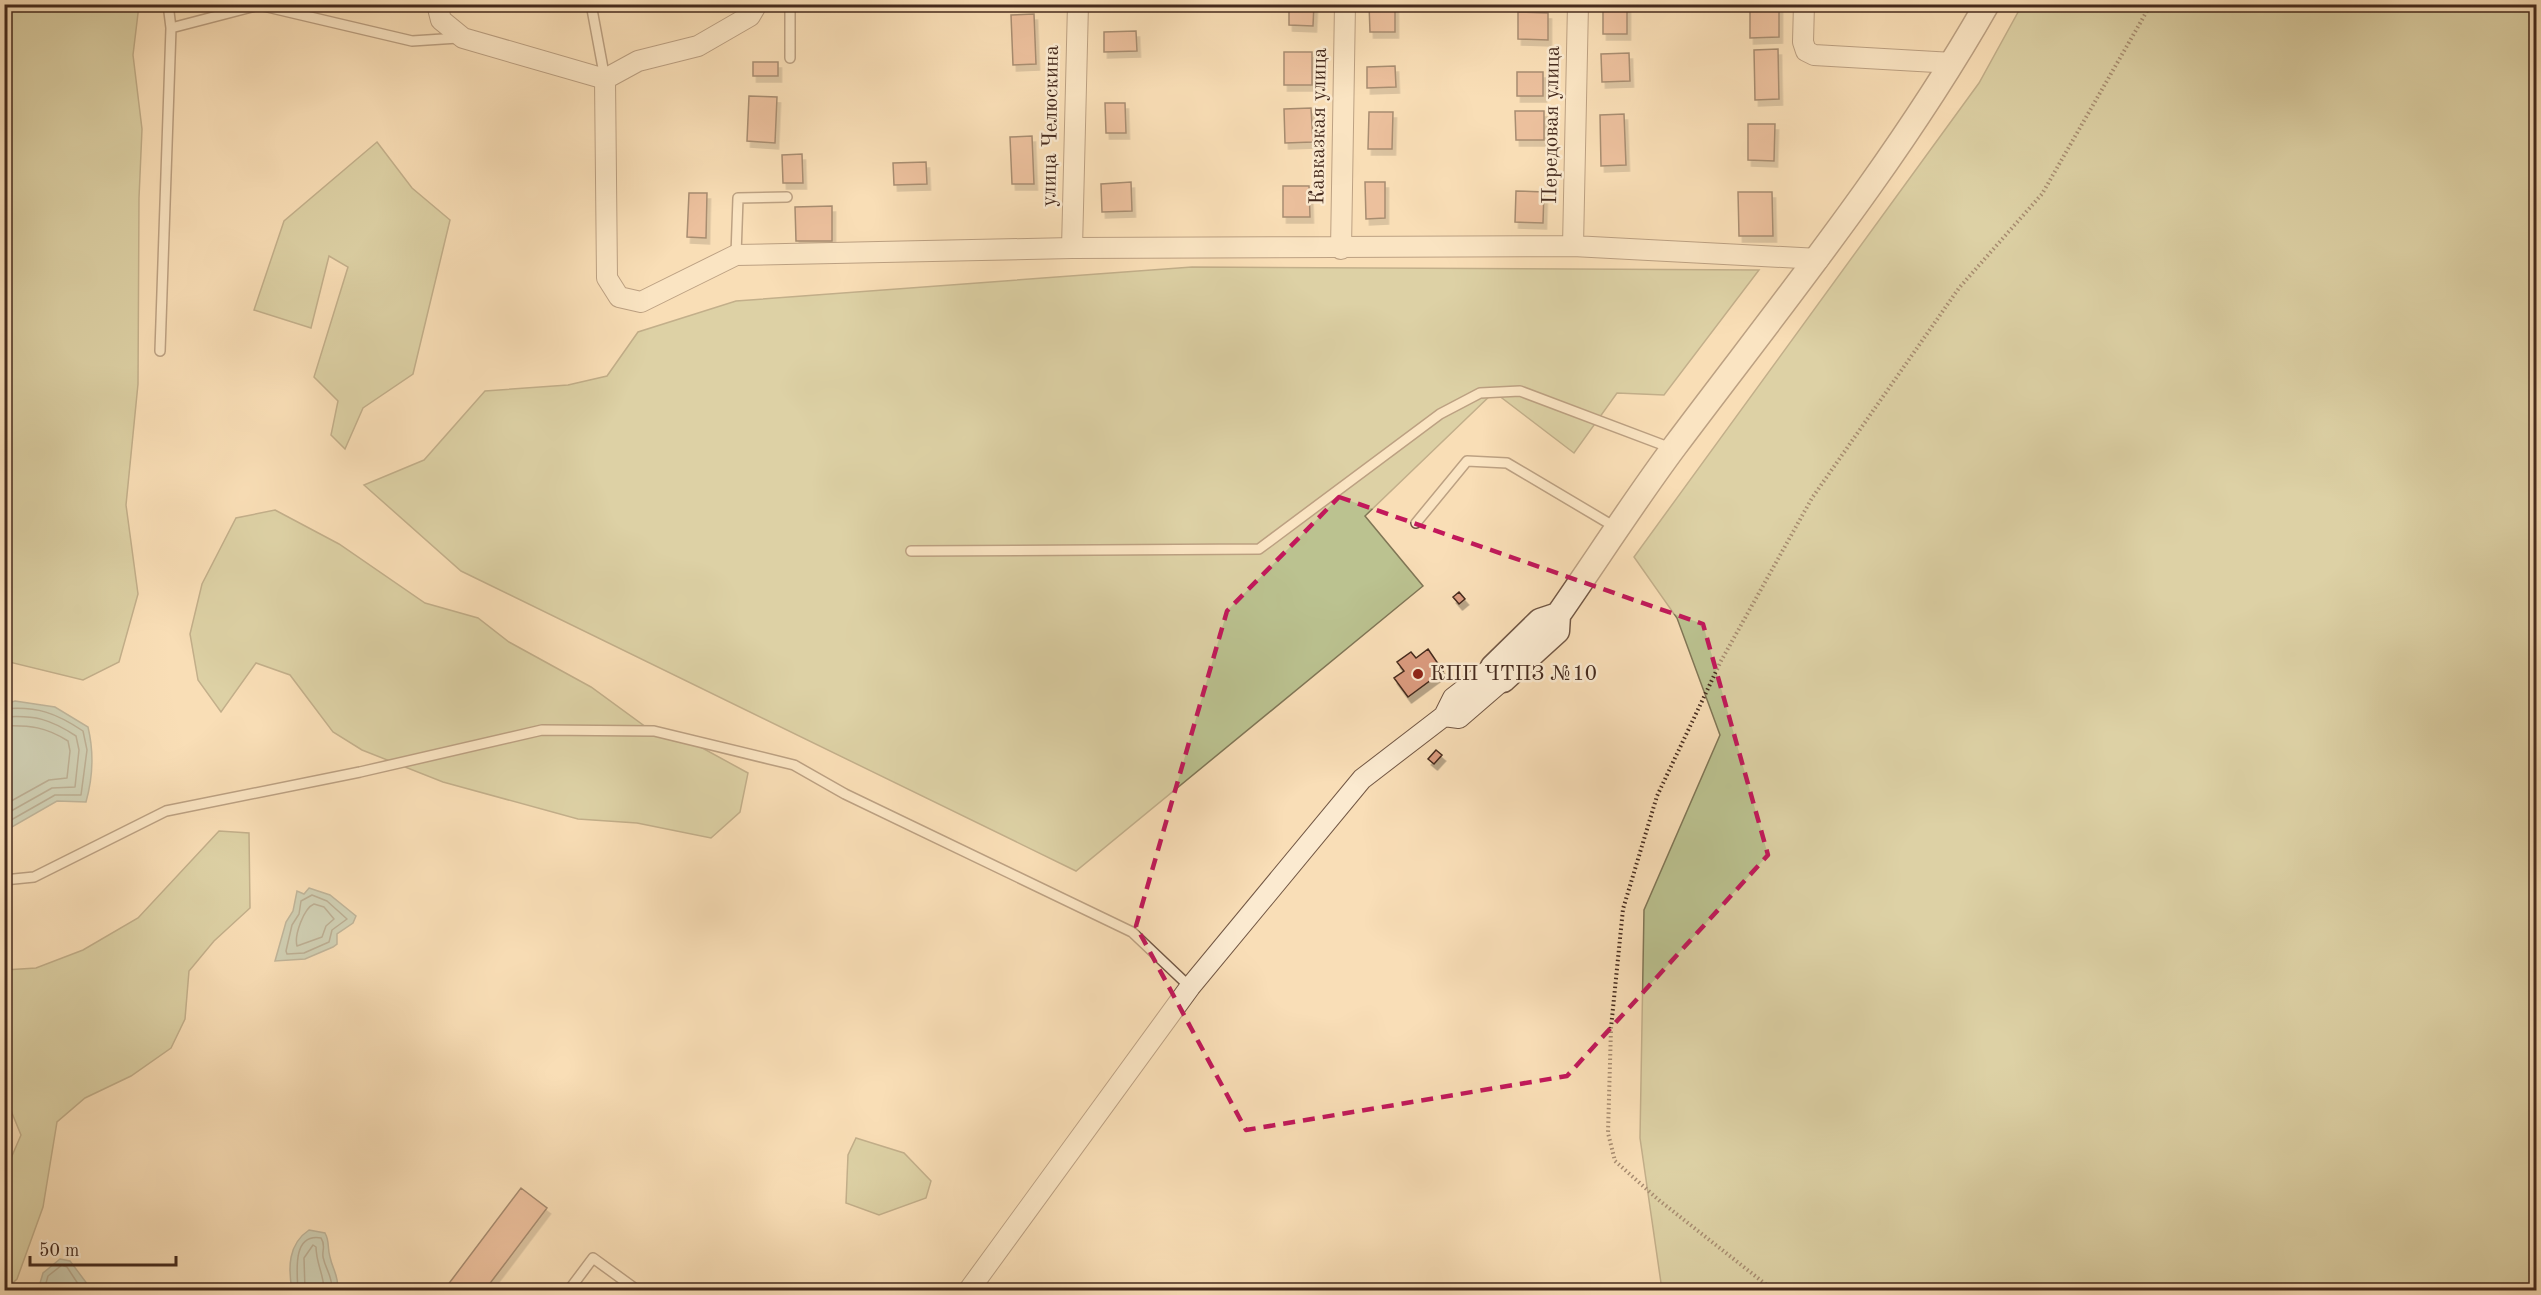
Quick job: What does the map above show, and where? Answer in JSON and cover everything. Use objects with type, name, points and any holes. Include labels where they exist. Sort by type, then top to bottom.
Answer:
[{"type":"street","points":[[437,4],[441,20],[463,38],[605,79],[638,61],[698,46],[750,16],[758,4]]},
{"type":"street","name":"улица Челюскина","points":[[1072,248],[1078,4]]},
{"type":"street","name":"Кавказкая улица","points":[[1341,249],[1345,4]]},
{"type":"street","name":"Передовая улица","points":[[1573,246],[1578,4]]},
{"type":"street","points":[[1804,4],[1803,42],[1806,51],[1814,55],[1953,63]]},
{"type":"street","points":[[969,1290],[1190,987],[1362,779],[1444,716],[1459,718],[1498,674],[1557,631],[1558,615],[1673,449],[1819,258],[1953,63],[1987,4]]},
{"type":"street","points":[[605,79],[608,278],[619,297],[640,302],[736,255],[1072,248],[1341,249],[1573,246],[1819,258]]},
{"type":"lane","points":[[160,351],[171,28],[168,4]]},
{"type":"lane","points":[[223,4],[232,12]]},
{"type":"lane","points":[[591,4],[605,79]]},
{"type":"lane","points":[[790,4],[790,58]]},
{"type":"lane","points":[[171,28],[259,5],[412,41],[463,38]]},
{"type":"lane","points":[[736,255],[738,198],[787,197]]},
{"type":"lane","points":[[912,551],[1259,549],[1440,414],[1480,393],[1520,391],[1673,449]]},
{"type":"lane","points":[[1416,523],[1467,461],[1508,463],[1618,529]]},
{"type":"lane","points":[[4,880],[34,877],[166,810],[360,772],[542,730],[654,731],[794,765],[844,794],[1132,932],[1190,987]]},
{"type":"lane","points":[[569,1290],[593,1258],[637,1290]]},
{"type":"path","points":[[1773,1290],[1660,1202],[1615,1161],[1608,1134],[1611,1028],[1623,909],[1657,795],[1720,662],[1812,498],[1959,288],[2042,194],[2151,4]]},
{"type":"highlighted area","points":[[1339,497],[1703,624],[1768,855],[1567,1076],[1246,1130],[1136,926],[1227,611]]},
{"type":"green space","points":[[4,5],[139,5],[133,55],[142,129],[139,198],[138,384],[126,505],[138,594],[119,662],[83,680],[5,661],[5,603],[10,578],[4,547]]},
{"type":"green space","points":[[2022,5],[2536,5],[2536,1290],[1662,1290],[1640,1138],[1644,910],[1720,735],[1677,618],[1634,557],[1979,83]]},
{"type":"green space","points":[[377,142],[412,188],[450,220],[413,374],[363,408],[345,449],[331,435],[338,401],[314,377],[348,267],[329,256],[311,328],[254,310],[284,221]]},
{"type":"green space","points":[[1192,267],[1759,270],[1664,395],[1617,393],[1574,453],[1494,392],[1365,516],[1423,586],[1076,871],[461,571],[364,485],[424,460],[485,391],[568,385],[607,376],[638,332],[736,301]]},
{"type":"green space","points":[[275,510],[339,544],[425,603],[478,618],[509,642],[591,687],[646,727],[695,744],[748,773],[740,812],[711,838],[637,823],[578,819],[443,782],[362,750],[333,732],[290,675],[256,663],[221,712],[198,680],[190,634],[202,584],[236,518]]},
{"type":"green space","points":[[219,831],[249,833],[250,908],[214,941],[189,971],[185,1019],[171,1048],[131,1076],[85,1098],[57,1122],[43,1207],[17,1279],[5,1290],[5,1172],[21,1135],[5,1096],[5,970],[36,968],[83,950],[138,918]]},
{"type":"green space","points":[[856,1138],[904,1153],[931,1181],[926,1198],[879,1215],[846,1203],[848,1155]]},
{"type":"water","points":[[15,701],[55,707],[88,727],[92,755],[91,774],[86,802],[57,801],[5,831],[5,704]]},
{"type":"water","points":[[309,888],[330,895],[356,916],[353,923],[337,934],[337,944],[333,947],[305,959],[275,961],[286,922],[293,911],[297,891],[304,894]]},
{"type":"water","points":[[309,1230],[325,1233],[338,1290],[292,1290],[290,1265],[293,1249]]},
{"type":"water","points":[[60,1259],[70,1261],[88,1285],[88,1290],[38,1290],[43,1273]]},
{"type":"building","points":[[1289,4],[1314,4],[1313,26],[1289,25]]},
{"type":"building","points":[[1369,4],[1395,4],[1395,32],[1370,32]]},
{"type":"building","points":[[1603,4],[1627,4],[1627,34],[1603,34]]},
{"type":"building","points":[[1750,4],[1779,4],[1779,37],[1750,38]]},
{"type":"building","points":[[1518,12],[1548,13],[1548,40],[1518,39]]},
{"type":"building","points":[[1034,14],[1036,64],[1013,65],[1011,15]]},
{"type":"building","points":[[1136,31],[1137,51],[1104,52],[1104,32]]},
{"type":"building","points":[[1778,49],[1779,99],[1755,100],[1754,50]]},
{"type":"building","points":[[1284,52],[1312,52],[1312,85],[1284,85]]},
{"type":"building","points":[[1629,53],[1630,81],[1602,82],[1601,54]]},
{"type":"building","points":[[753,62],[778,62],[778,76],[753,76]]},
{"type":"building","points":[[1395,66],[1396,87],[1367,88],[1367,67]]},
{"type":"building","points":[[1517,72],[1543,72],[1543,96],[1517,96]]},
{"type":"building","points":[[749,96],[777,97],[775,143],[747,141]]},
{"type":"building","points":[[1105,103],[1125,103],[1126,133],[1106,133]]},
{"type":"building","points":[[1311,108],[1313,142],[1285,143],[1284,109]]},
{"type":"building","points":[[1515,111],[1544,111],[1544,140],[1516,140]]},
{"type":"building","points":[[1369,112],[1393,112],[1392,149],[1368,149]]},
{"type":"building","points":[[1624,114],[1626,165],[1601,166],[1600,115]]},
{"type":"building","points":[[1748,124],[1775,124],[1774,161],[1748,160]]},
{"type":"building","points":[[1032,136],[1034,184],[1012,184],[1010,137]]},
{"type":"building","points":[[802,154],[803,183],[783,183],[782,155]]},
{"type":"building","points":[[926,162],[927,184],[894,185],[893,163]]},
{"type":"building","points":[[1131,182],[1132,211],[1102,212],[1101,184]]},
{"type":"building","points":[[1365,182],[1385,182],[1385,218],[1366,219]]},
{"type":"building","points":[[1283,186],[1309,186],[1310,217],[1283,217]]},
{"type":"building","points":[[1516,191],[1544,192],[1543,223],[1515,222]]},
{"type":"building","points":[[1738,192],[1772,192],[1773,236],[1739,236]]},
{"type":"building","points":[[689,193],[707,193],[706,238],[687,237]]},
{"type":"building","points":[[832,206],[832,241],[796,241],[795,207]]},
{"type":"building","points":[[1459,592],[1465,599],[1459,604],[1453,597]]},
{"type":"building","name":"КПП ЧТПЗ №10","points":[[1428,649],[1443,671],[1408,697],[1394,678],[1404,671],[1397,662],[1411,652],[1416,658]]},
{"type":"building","points":[[1436,750],[1442,755],[1434,764],[1428,759]]},
{"type":"building","points":[[521,1188],[547,1208],[485,1290],[444,1290]]},
{"type":"place","name":"КПП ЧТПЗ №10","points":[[1418,674]]}]
